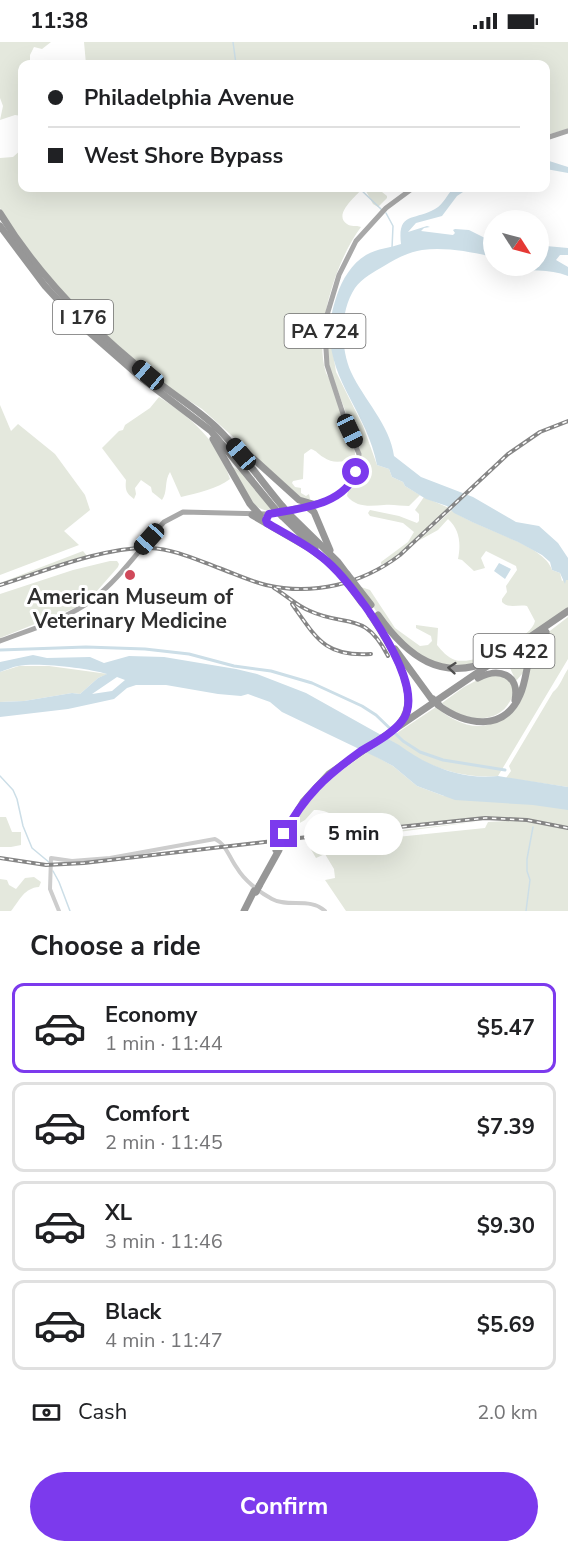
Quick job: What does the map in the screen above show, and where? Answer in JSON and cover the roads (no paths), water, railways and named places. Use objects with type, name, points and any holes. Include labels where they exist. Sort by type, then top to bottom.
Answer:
[{"type":"highway","name":"I 176","points":[[0,213],[50,281],[85,319],[183,405],[223,444],[276,510],[286,516],[335,564],[373,611]]},
{"type":"highway","name":"I 176","points":[[0,226],[45,286],[80,324],[144,380],[183,405]]},
{"type":"highway","points":[[183,405],[214,423],[308,506],[335,564]]},
{"type":"highway","points":[[183,405],[216,443],[251,506],[252,515],[335,564]]},
{"type":"highway","points":[[267,523],[267,518],[276,510]]},
{"type":"highway","name":"I 176","points":[[344,575],[362,603],[373,611]]},
{"type":"highway","points":[[373,611],[406,648],[425,661],[448,669],[467,669],[482,664],[525,642]]},
{"type":"highway","points":[[373,611],[436,703],[455,717],[471,722],[492,720],[513,707],[521,694],[533,646],[560,620]]},
{"type":"highway","points":[[373,611],[394,654],[407,692],[407,712],[395,730]]},
{"type":"highway","name":"US 422","points":[[352,759],[568,612]]},
{"type":"highway","name":"US 422","points":[[245,911],[300,809],[333,774],[379,740],[560,620],[568,612]]},
{"type":"highway","points":[[436,703],[461,717],[482,721],[505,712],[516,696],[512,681],[499,672],[485,674],[460,688]]},
{"type":"main road","points":[[550,137],[568,131]]},
{"type":"main road","name":"PA 724","points":[[0,641],[57,619],[91,601],[107,587],[170,518],[183,512],[252,515],[308,506],[333,499],[346,490],[358,465],[358,450],[347,426],[327,365],[326,325],[333,292],[347,257],[361,235],[379,214],[408,192]]},
{"type":"street","points":[[59,911],[50,889],[51,858],[72,861],[110,858],[216,839],[225,847],[243,876],[271,898],[279,902],[304,903],[320,907],[325,911]]},
{"type":"waterway","points":[[233,42],[235,60]]},
{"type":"waterway","points":[[363,192],[382,210]]},
{"type":"waterway","points":[[386,213],[393,226],[392,248]]},
{"type":"waterway","points":[[0,650],[86,647],[145,649],[189,654],[234,666],[271,671],[312,683],[362,706],[376,715],[403,741],[420,752],[443,760],[505,770]]},
{"type":"waterway","points":[[0,776],[13,790],[32,848],[50,863]]},
{"type":"waterway","points":[[526,911],[530,880],[527,859],[533,827]]},
{"type":"waterway","points":[[53,871],[70,911]]},
{"type":"railway","points":[[0,585],[94,555],[133,548],[159,549],[177,553],[266,585],[301,589],[336,585],[370,573],[400,555],[508,454],[540,432],[568,421]]},
{"type":"railway","points":[[274,588],[310,611],[363,626],[371,632],[388,656]]},
{"type":"railway","points":[[292,604],[308,627],[332,649],[355,654],[371,654]]},
{"type":"railway","points":[[0,858],[46,865],[84,863],[485,818],[527,820],[568,828]]},
{"type":"place","name":"American Museum of Veterinary Medicine","points":[[130,575]]}]
